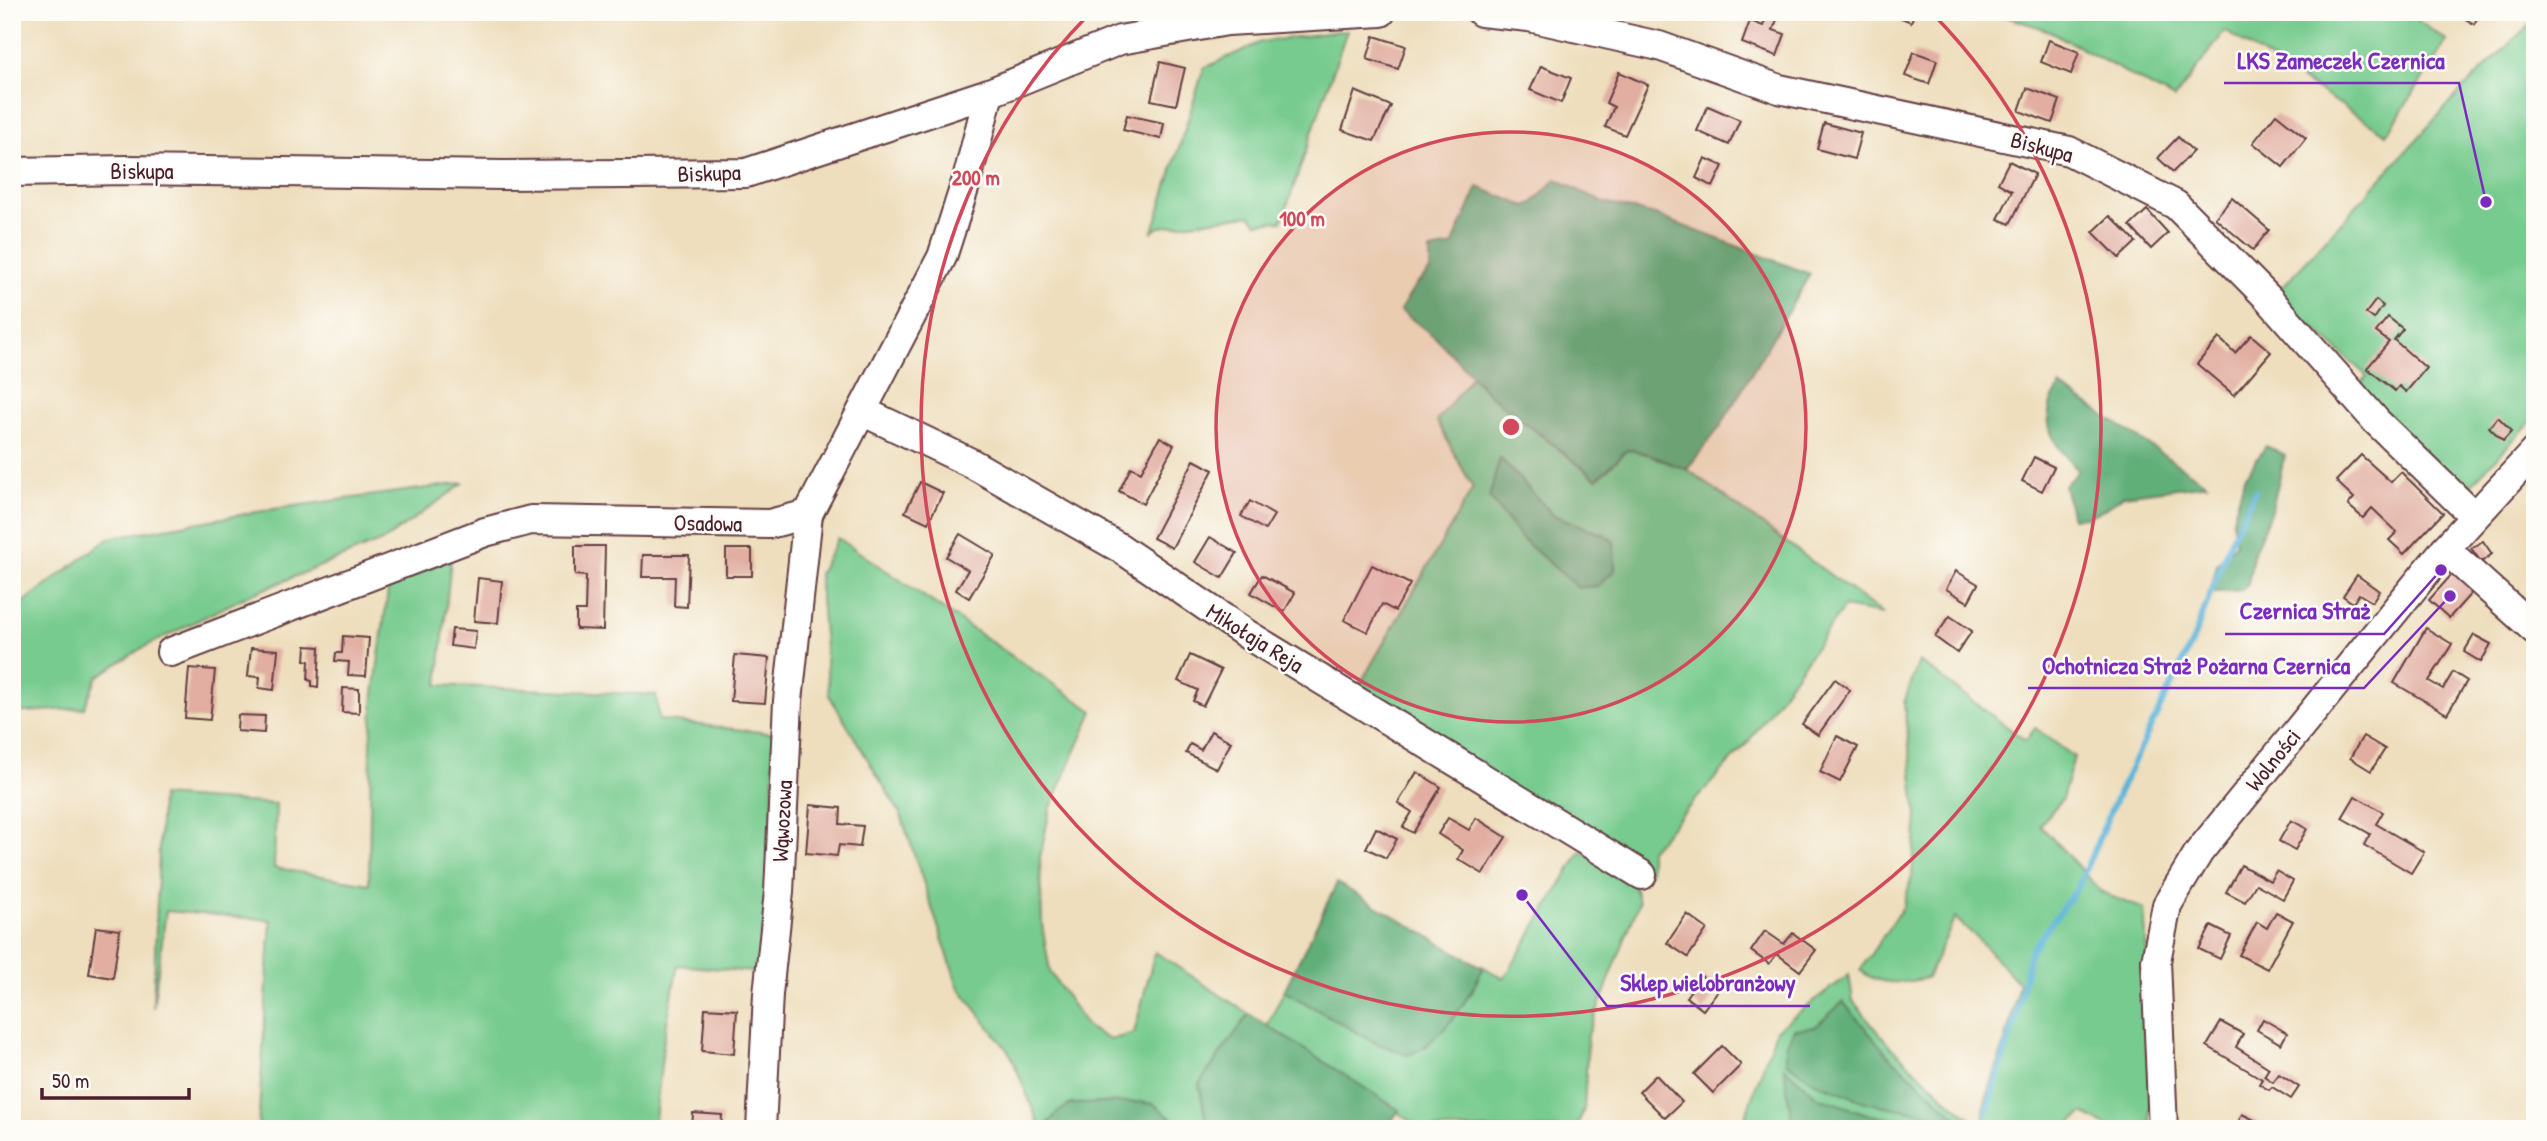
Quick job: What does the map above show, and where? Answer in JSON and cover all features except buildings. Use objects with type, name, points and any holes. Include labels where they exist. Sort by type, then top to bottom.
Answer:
[{"type":"street","name":"Biskupa","points":[[12,172],[127,170],[505,175],[746,173],[989,93],[1120,40],[1252,16],[1381,12]]},
{"type":"street","name":"Biskupa","points":[[1481,12],[1530,17],[1659,46],[1779,89],[2069,151],[2176,205],[2268,298],[2377,422],[2474,516]]},
{"type":"street","points":[[808,514],[942,257],[989,93]]},
{"type":"street","name":"Mikołaja Reja","points":[[862,411],[971,463],[1120,548],[1248,635],[1642,875]]},
{"type":"street","name":"Wolności","points":[[2163,1129],[2157,961],[2167,905],[2199,852],[2445,550],[2535,451]]},
{"type":"street","name":"Osadowa","points":[[171,652],[473,537],[531,520],[769,524],[808,514]]},
{"type":"street","name":"Wąwozowa","points":[[761,1129],[768,994],[779,892],[788,701],[808,514]]},
{"type":"street","points":[[2445,550],[2535,630]]},
{"type":"green space","points":[[1992,12],[2406,12],[2447,41],[2387,134],[2225,31],[2174,99],[2050,31]]},
{"type":"green space","points":[[2535,19],[2535,417],[2463,493],[2357,388],[2367,376],[2276,294],[2459,93]]},
{"type":"green space","points":[[1347,30],[1282,221],[1257,223],[1250,215],[1160,227],[1153,231],[1204,68],[1261,42]]},
{"type":"green space","points":[[1556,179],[1602,202],[1655,215],[1810,274],[1720,427],[1687,469],[1627,450],[1597,479],[1490,395],[1435,337],[1400,310],[1416,285],[1430,271],[1430,250],[1452,246],[1478,187],[1525,206],[1533,203]]},
{"type":"green space","points":[[1472,376],[1490,395],[1597,479],[1627,450],[1687,469],[1883,614],[1844,607],[1748,742],[1650,850],[1650,871],[1355,693],[1473,488],[1437,421]]},
{"type":"green space","points":[[2060,386],[2207,484],[2124,495],[2103,510],[2087,517],[2072,518],[2064,485],[2078,470],[2055,441],[2048,416]]},
{"type":"green space","points":[[2266,446],[2285,455],[2272,508],[2253,555],[2248,585],[2241,590],[2210,593],[2217,564],[2236,543],[2232,521],[2245,477]]},
{"type":"green space","points":[[1500,458],[1553,515],[1605,535],[1614,542],[1615,570],[1598,586],[1578,588],[1521,538],[1489,497]]},
{"type":"green space","points":[[464,483],[384,540],[247,596],[142,648],[97,677],[84,708],[12,713],[12,611],[109,538],[280,508]]},
{"type":"green space","points":[[838,538],[1093,711],[1050,809],[1040,857],[1042,925],[1050,972],[1088,1028],[1110,1040],[1134,1033],[1155,952],[1249,1014],[1199,1084],[1205,1129],[1183,1129],[1169,1116],[1121,1104],[1072,1104],[1057,1113],[1044,1129],[1041,1129],[1011,1055],[958,986],[901,815],[829,695],[819,574]]},
{"type":"green space","points":[[451,559],[438,685],[656,695],[659,720],[775,734],[768,994],[752,972],[678,965],[664,1038],[654,1129],[258,1129],[271,920],[166,911],[153,1008],[161,796],[276,804],[274,868],[369,884],[374,694],[389,583]]},
{"type":"green space","points":[[1919,661],[2026,741],[2035,728],[2074,757],[2062,799],[2040,825],[2102,893],[2144,909],[2151,1011],[2150,1129],[2114,1129],[2083,1113],[2064,1129],[1985,1129],[1983,1109],[2006,1039],[2019,983],[1955,918],[1927,978],[1901,982],[1883,981],[1860,970],[1903,907],[1912,876],[1917,816],[1904,703]]},
{"type":"green space","points":[[1581,851],[1630,877],[1639,902],[1588,1035],[1584,1109],[1576,1129],[1423,1129],[1267,1026],[1284,991],[1376,1043],[1426,1047],[1472,992],[1482,966],[1504,979]]},
{"type":"green space","points":[[1337,883],[1483,968],[1470,993],[1443,1030],[1433,1040],[1409,1055],[1376,1043],[1284,991]]},
{"type":"green space","points":[[1849,975],[1853,1001],[1890,1046],[1949,1101],[1984,1129],[1741,1129],[1776,1030]]},
{"type":"green space","points":[[1843,1002],[1886,1053],[1960,1120],[1868,1103],[1815,1082],[1786,1062],[1786,1046],[1794,1029],[1815,1027]]},
{"type":"green space","points":[[1249,1014],[1399,1110],[1386,1129],[1205,1129],[1199,1084]]},
{"type":"green space","points":[[1784,1067],[1818,1097],[1870,1115],[1951,1129],[1793,1129]]},
{"type":"green space","points":[[1071,1104],[1154,1104],[1183,1129],[1044,1129],[1057,1113]]},
{"type":"waterway","points":[[1986,1113],[2014,1024],[2030,952],[2078,887],[2118,794],[2192,643],[2229,544],[2255,491]]},
{"type":"place","name":"LKS Zameczek Czernica","points":[[2486,202]]},
{"type":"place","name":"Czernica Straż","points":[[2441,570]]},
{"type":"place","name":"Ochotnicza Straż Pożarna Czernica","points":[[2450,596]]},
{"type":"place","name":"Sklep wielobranżowy","points":[[1522,895]]}]
